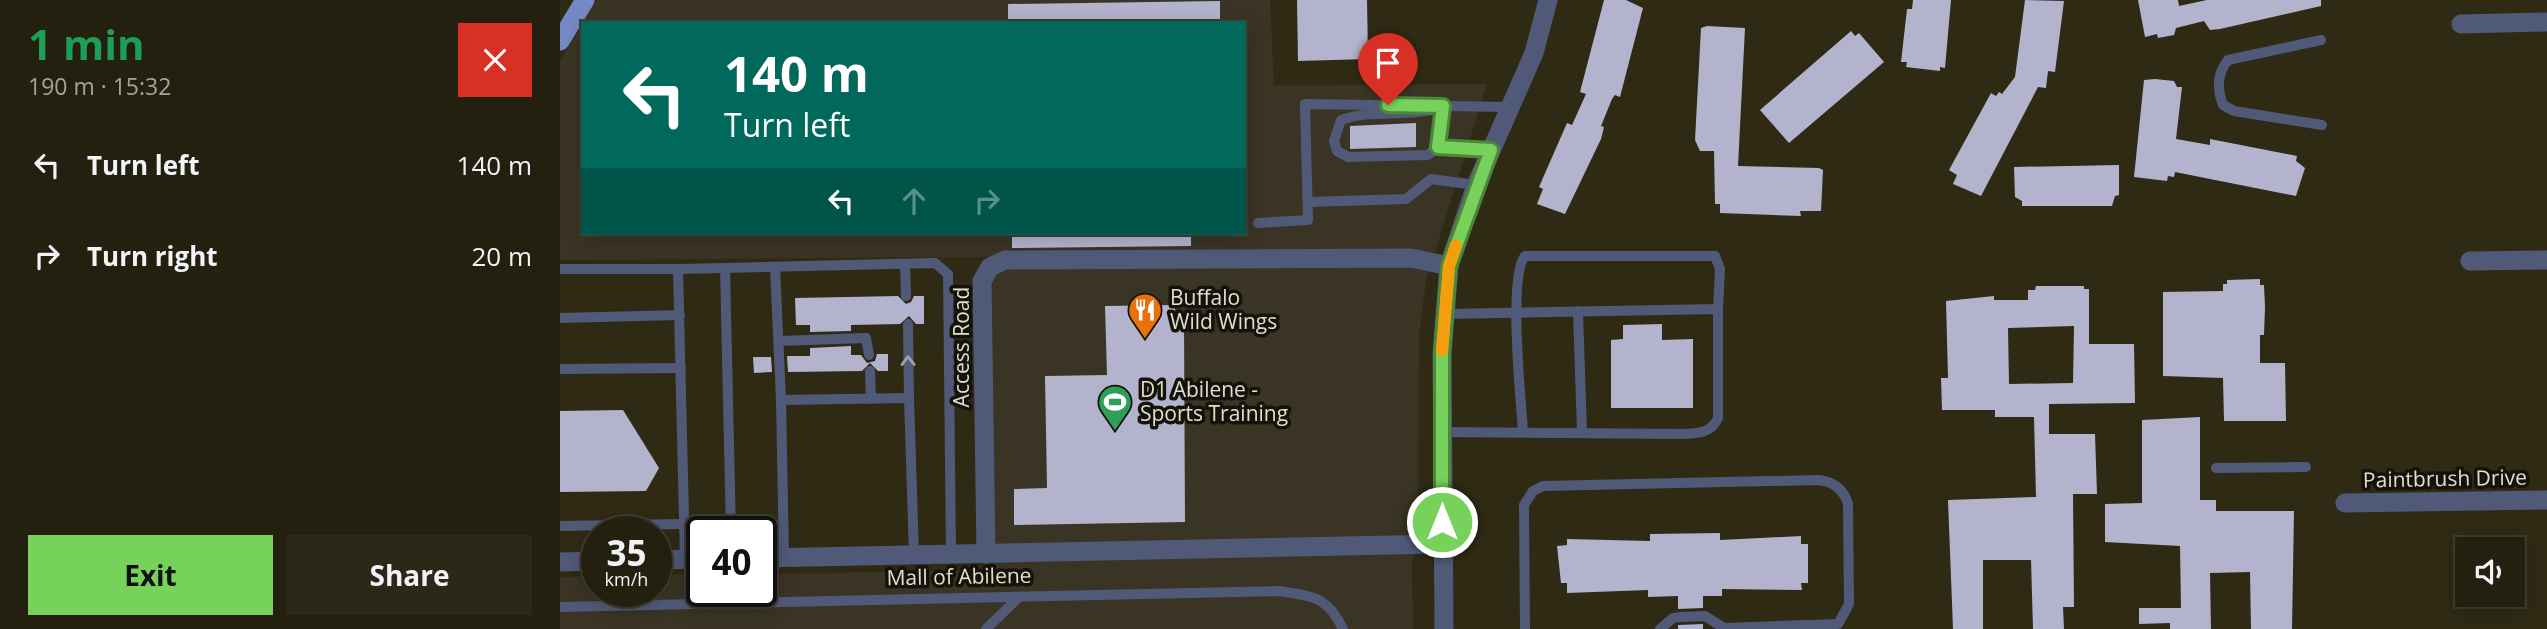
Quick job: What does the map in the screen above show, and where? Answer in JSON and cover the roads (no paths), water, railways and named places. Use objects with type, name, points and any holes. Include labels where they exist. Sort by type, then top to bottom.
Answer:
[{"type":"main road","points":[[560,41],[585,0]]},
{"type":"street","points":[[1444,629],[1442,432],[1444,313],[1449,266],[1476,185],[1534,53],[1548,0]]},
{"type":"street","points":[[2461,24],[2547,22]]},
{"type":"street","name":"Access Road","points":[[986,554],[982,282],[990,267],[1005,260],[1410,258],[1449,266]]},
{"type":"street","points":[[2470,261],[2547,260]]},
{"type":"street","name":"Paintbrush Drive","points":[[2345,503],[2547,500]]},
{"type":"street","name":"Mall of Abilene","points":[[777,557],[1442,544]]},
{"type":"street","points":[[560,562],[581,561]]},
{"type":"lane","points":[[2321,40],[2228,60],[2220,69],[2219,94],[2223,105],[2234,111],[2322,125]]},
{"type":"lane","points":[[1258,223],[1308,220],[1305,104],[1510,107]]},
{"type":"lane","points":[[1443,106],[1426,113],[1357,114],[1341,120],[1334,141],[1338,151],[1348,157],[1428,155],[1438,147],[1491,150]]},
{"type":"lane","points":[[1438,147],[1443,106]]},
{"type":"lane","points":[[1307,202],[1406,199],[1431,180],[1476,185]]},
{"type":"lane","points":[[1442,432],[1686,434],[1707,431],[1718,418],[1720,269],[1715,256],[1525,256],[1518,269],[1517,312],[1523,432]]},
{"type":"lane","points":[[560,269],[935,263],[948,274],[951,555]]},
{"type":"lane","points":[[905,264],[906,296]]},
{"type":"lane","points":[[775,267],[784,557]]},
{"type":"lane","points":[[725,268],[731,516]]},
{"type":"lane","points":[[678,269],[686,528]]},
{"type":"lane","points":[[1444,313],[1718,309]]},
{"type":"lane","points":[[1578,312],[1582,433]]},
{"type":"lane","points":[[560,318],[680,315]]},
{"type":"lane","points":[[908,324],[914,555]]},
{"type":"lane","points":[[779,341],[866,338],[869,355]]},
{"type":"lane","points":[[560,369],[681,368]]},
{"type":"lane","points":[[870,371],[871,399]]},
{"type":"lane","points":[[781,400],[909,398]]},
{"type":"lane","points":[[2216,468],[2306,467]]},
{"type":"lane","points":[[1525,629],[1524,505],[1533,491],[1543,486],[1819,480],[1835,485],[1848,504],[1849,604],[1843,619],[1831,626],[1723,629],[1705,616],[1673,618],[1660,629]]},
{"type":"lane","points":[[560,526],[685,524]]},
{"type":"lane","name":"Mall of Abilene","points":[[560,607],[1279,591],[1308,596],[1332,607],[1343,629]]},
{"type":"lane","points":[[986,629],[1018,598]]},
{"type":"place","name":"Buffalo Wild Wings","points":[[1145,340]]},
{"type":"place","name":"D1 Abilene - Sports Training","points":[[1115,432]]}]
